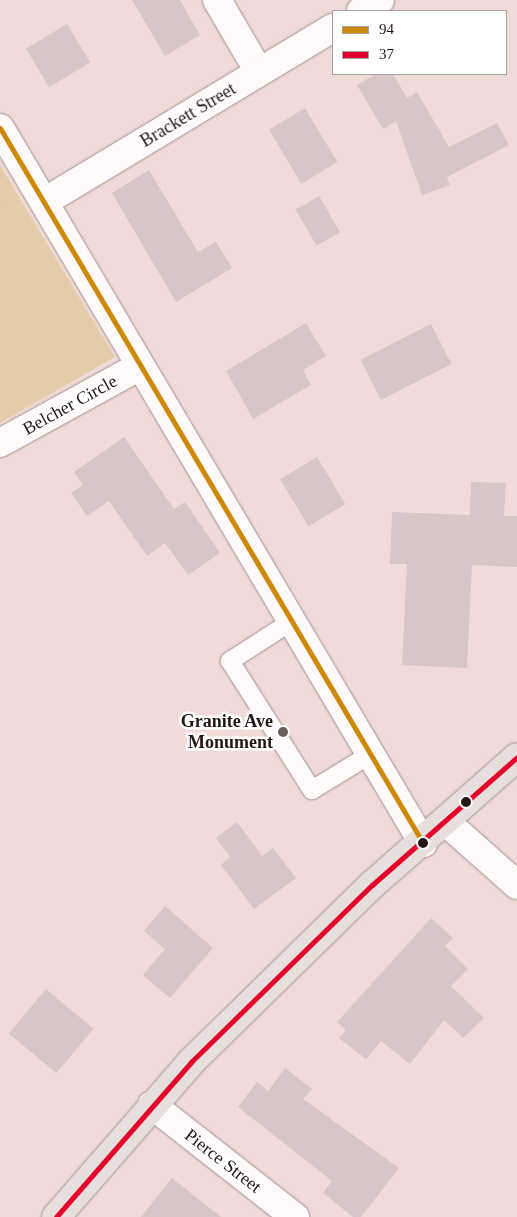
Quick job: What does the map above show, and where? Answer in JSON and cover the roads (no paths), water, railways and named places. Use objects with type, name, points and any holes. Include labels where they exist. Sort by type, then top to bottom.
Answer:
[{"type":"main road","points":[[56,1217],[152,1105],[372,885],[423,843],[517,757]]},
{"type":"street","points":[[217,0],[259,72]]},
{"type":"street","points":[[363,10],[380,0]]},
{"type":"street","name":"Brackett Street","points":[[44,202],[332,29]]},
{"type":"street","points":[[0,128],[423,843]]},
{"type":"street","name":"Belcher Circle","points":[[0,443],[140,366]]},
{"type":"street","points":[[446,822],[517,885]]},
{"type":"street","name":"Pierce Street","points":[[152,1105],[294,1217]]},
{"type":"lane","points":[[292,621],[230,661],[312,790],[371,754]]},
{"type":"place","name":"Granite Ave Monument","points":[[283,732]]}]
